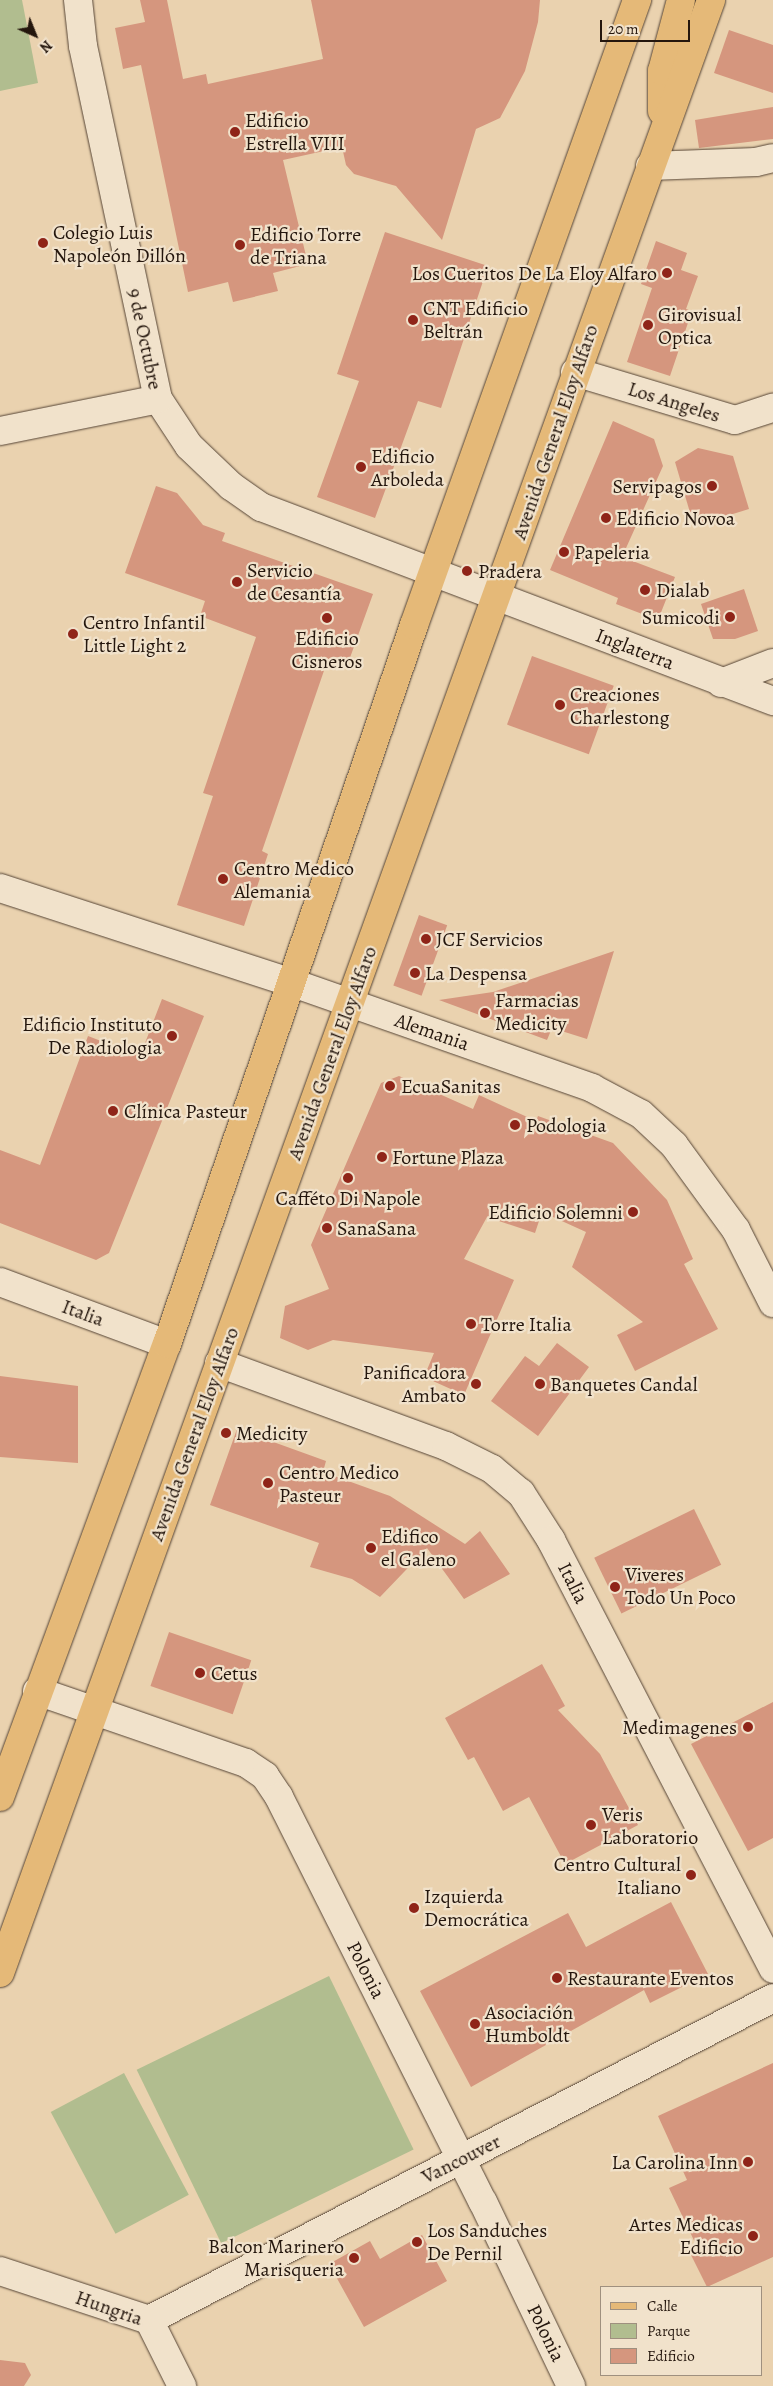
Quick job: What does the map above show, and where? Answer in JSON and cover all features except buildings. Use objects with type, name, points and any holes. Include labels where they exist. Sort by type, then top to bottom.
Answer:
[{"type":"main road","points":[[661,132],[662,71],[681,0]]},
{"type":"main road","points":[[661,132],[711,0]]},
{"type":"main road","points":[[0,1797],[37,1691],[167,1344],[290,982],[636,1]]},
{"type":"main road","name":"Avenida General Eloy Alfaro","points":[[0,1973],[498,595],[661,132]]},
{"type":"street","name":"9 de Octubre","points":[[78,0],[83,46],[158,399],[189,446],[231,486],[261,507],[436,570],[498,595]]},
{"type":"street","points":[[650,166],[756,162],[773,158]]},
{"type":"street","name":"Los Angeles","points":[[575,372],[735,420],[773,408]]},
{"type":"street","points":[[0,431],[127,403],[158,399]]},
{"type":"street","name":"Inglaterra","points":[[498,595],[721,683],[773,701]]},
{"type":"street","points":[[721,683],[773,663]]},
{"type":"street","name":"Alemania","points":[[0,888],[290,982],[592,1088],[641,1114],[674,1146],[736,1230],[773,1303]]},
{"type":"street","name":"Italia","points":[[0,1282],[167,1344]]},
{"type":"street","name":"Italia","points":[[219,1363],[446,1446],[492,1469],[521,1493],[551,1540],[773,1968]]},
{"type":"street","name":"Polonia","points":[[37,1691],[246,1763],[265,1776],[279,1797],[461,2159],[571,2386]]},
{"type":"street","name":"Vancouver","points":[[149,2320],[773,1998]]},
{"type":"street","name":"Hungria","points":[[0,2271],[149,2320],[182,2386]]},
{"type":"green space","points":[[0,0],[22,0],[38,83],[0,91]]},
{"type":"green space","points":[[329,1976],[414,2149],[221,2243],[137,2070]]},
{"type":"green space","points":[[124,2073],[189,2195],[116,2234],[51,2112]]},
{"type":"place","name":"Edificio Estrella VIII","points":[[235,132]]},
{"type":"place","name":"Colegio Luis Napoleón Dillón","points":[[43,243]]},
{"type":"place","name":"Edificio Torre de Triana","points":[[240,245]]},
{"type":"place","name":"Los Cueritos De La Eloy Alfaro","points":[[667,273]]},
{"type":"place","name":"CNT Edificio Beltrán","points":[[413,320]]},
{"type":"place","name":"Girovisual Optica","points":[[648,325]]},
{"type":"place","name":"Edificio Arboleda","points":[[361,467]]},
{"type":"place","name":"Servipagos","points":[[712,486]]},
{"type":"place","name":"Edificio Novoa","points":[[606,518]]},
{"type":"place","name":"Papeleria","points":[[564,552]]},
{"type":"place","name":"Pradera","points":[[467,571]]},
{"type":"place","name":"Servicio de Cesantía","points":[[237,582]]},
{"type":"place","name":"Dialab","points":[[645,590]]},
{"type":"place","name":"Sumicodi","points":[[730,617]]},
{"type":"place","name":"Edificio Cisneros","points":[[327,618]]},
{"type":"place","name":"Centro Infantil Little Light 2","points":[[73,634]]},
{"type":"place","name":"Creaciones Charlestong","points":[[560,705]]},
{"type":"place","name":"Centro Medico Alemania","points":[[223,879]]},
{"type":"place","name":"JCF Servicios","points":[[426,939]]},
{"type":"place","name":"La Despensa","points":[[415,973]]},
{"type":"place","name":"Farmacias Medicity","points":[[485,1013]]},
{"type":"place","name":"Edificio Instituto De Radiologia","points":[[172,1036]]},
{"type":"place","name":"EcuaSanitas","points":[[390,1086]]},
{"type":"place","name":"Clínica Pasteur","points":[[113,1111]]},
{"type":"place","name":"Podologia","points":[[515,1125]]},
{"type":"place","name":"Fortune Plaza","points":[[382,1157]]},
{"type":"place","name":"Cafféto Di Napole","points":[[348,1178]]},
{"type":"place","name":"Edificio Solemni","points":[[633,1212]]},
{"type":"place","name":"SanaSana","points":[[327,1228]]},
{"type":"place","name":"Torre Italia","points":[[471,1324]]},
{"type":"place","name":"Panificadora Ambato","points":[[476,1384]]},
{"type":"place","name":"Banquetes Candal","points":[[540,1384]]},
{"type":"place","name":"Medicity","points":[[226,1433]]},
{"type":"place","name":"Centro Medico Pasteur","points":[[268,1483]]},
{"type":"place","name":"Edifico el Galeno","points":[[371,1548]]},
{"type":"place","name":"Viveres Todo Un Poco","points":[[615,1587]]},
{"type":"place","name":"Cetus","points":[[200,1673]]},
{"type":"place","name":"Medimagenes","points":[[748,1727]]},
{"type":"place","name":"Veris Laboratorio","points":[[591,1825]]},
{"type":"place","name":"Centro Cultural Italiano","points":[[691,1875]]},
{"type":"place","name":"Izquierda Democrática","points":[[414,1908]]},
{"type":"place","name":"Restaurante Eventos","points":[[557,1978]]},
{"type":"place","name":"Asociación Humboldt","points":[[475,2024]]},
{"type":"place","name":"La Carolina Inn","points":[[748,2162]]},
{"type":"place","name":"Artes Medicas Edificio","points":[[753,2236]]},
{"type":"place","name":"Los Sanduches De Pernil","points":[[417,2242]]},
{"type":"place","name":"Balcon Marinero Marisqueria","points":[[354,2258]]}]
